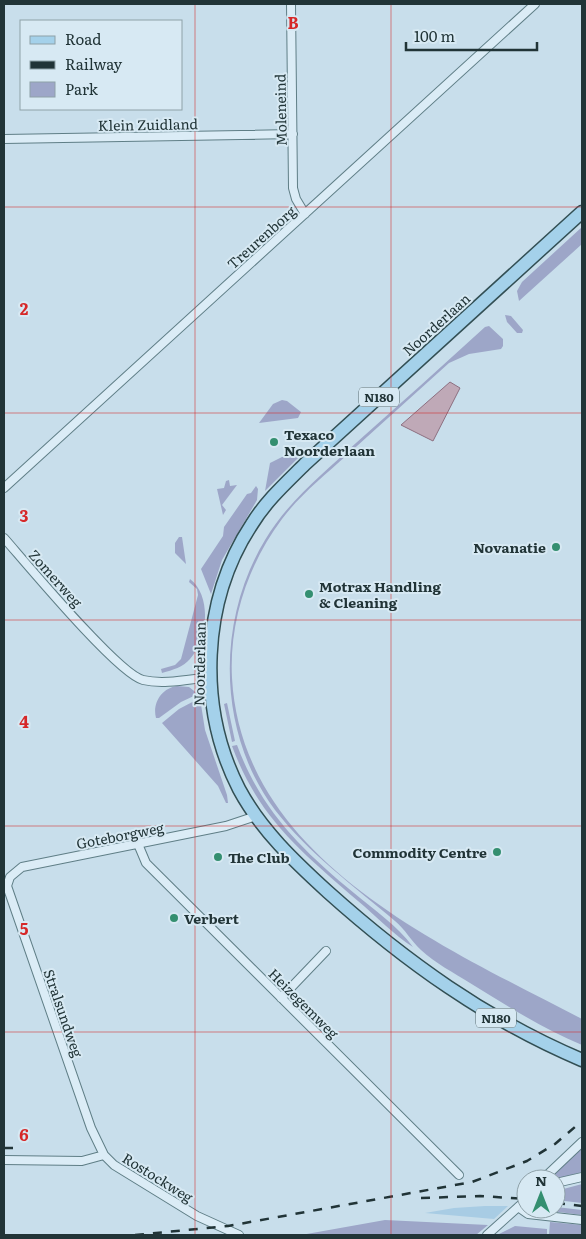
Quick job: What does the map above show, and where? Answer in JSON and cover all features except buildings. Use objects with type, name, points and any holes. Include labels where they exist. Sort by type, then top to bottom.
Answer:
[{"type":"main road","name":"Noorderlaan","points":[[582,212],[305,464],[277,492],[252,523],[232,560],[221,591],[212,628],[211,677],[213,713],[222,747],[240,790],[256,816],[293,861],[368,928],[463,998],[514,1028],[582,1060]]},
{"type":"street","name":"Moleneind","points":[[291,4],[293,188],[296,199],[305,214]]},
{"type":"street","name":"Treurenborg","points":[[4,488],[535,4]]},
{"type":"street","name":"Klein Zuidland","points":[[4,139],[293,134]]},
{"type":"street","name":"Zomerweg","points":[[4,538],[90,634],[130,674],[141,680],[156,682],[211,677]]},
{"type":"street","name":"Goteborgweg","points":[[7,875],[22,867],[226,826],[256,816]]},
{"type":"street","name":"Heizegemweg","points":[[138,844],[146,864],[459,1174]]},
{"type":"street","name":"Stralsundweg","points":[[7,875],[9,896],[91,1128],[104,1155]]},
{"type":"street","points":[[281,998],[326,951]]},
{"type":"street","points":[[554,1169],[582,1142]]},
{"type":"street","name":"Rostockweg","points":[[4,1160],[82,1161],[104,1155],[126,1174],[198,1216],[239,1235]]},
{"type":"street","points":[[566,1181],[582,1177]]},
{"type":"street","points":[[487,1235],[516,1210]]},
{"type":"street","points":[[566,1218],[582,1220]]},
{"type":"green space","points":[[582,227],[582,244],[519,301],[517,291],[522,282]]},
{"type":"green space","points":[[505,315],[511,316],[523,330],[522,333],[517,333],[507,322]]},
{"type":"green space","points":[[489,326],[503,339],[501,349],[469,354],[449,363],[313,486],[282,519],[259,555],[243,594],[234,636],[232,678],[244,742],[271,798],[310,847],[359,889],[413,927],[470,961],[582,1019],[582,1045],[553,1032],[525,1016],[426,955],[399,924],[302,841],[275,810],[256,780],[242,747],[233,712],[230,676],[231,641],[238,606],[249,572],[274,526],[295,500],[319,477],[485,327]]},
{"type":"green space","points":[[282,400],[287,401],[301,412],[298,418],[259,423],[273,404]]},
{"type":"green space","points":[[294,456],[298,458],[265,491],[270,463],[282,457]]},
{"type":"green space","points":[[229,480],[230,486],[237,485],[222,505],[226,510],[223,515],[217,489],[224,488],[226,481]]},
{"type":"green space","points":[[256,486],[258,489],[257,500],[222,560],[211,594],[201,569],[223,536],[224,527],[247,494],[251,493]]},
{"type":"green space","points":[[179,537],[182,537],[186,564],[175,553],[175,543]]},
{"type":"green space","points":[[190,579],[197,586],[202,596],[204,607],[204,629],[201,640],[196,651],[187,662],[178,668],[162,673],[161,669],[175,665],[181,659],[198,595],[197,589],[189,582]]},
{"type":"green space","points":[[177,686],[189,687],[198,694],[156,718],[155,707],[159,697],[167,690]]},
{"type":"green space","points":[[200,698],[205,730],[228,803],[226,803],[218,786],[162,723],[179,709]]},
{"type":"green space","points":[[227,703],[235,741],[232,742],[224,704]]},
{"type":"green space","points":[[237,745],[258,789],[285,827],[317,860],[393,925],[413,947],[392,932],[284,833],[255,794],[243,772],[232,746]]},
{"type":"green space","points":[[582,1148],[582,1172],[566,1176],[566,1169],[560,1169]]},
{"type":"green space","points":[[582,1184],[582,1203],[566,1201],[566,1188]]},
{"type":"green space","points":[[566,1208],[582,1210],[582,1215],[566,1213]]},
{"type":"green space","points":[[385,1220],[488,1225],[476,1235],[301,1235]]},
{"type":"green space","points":[[550,1222],[582,1225],[582,1235],[549,1235]]},
{"type":"green space","points":[[515,1226],[547,1229],[547,1235],[497,1235]]},
{"type":"sand","points":[[508,1206],[494,1219],[425,1213],[454,1208]]},
{"type":"shaded area","points":[[450,382],[460,388],[433,441],[401,425]]},
{"type":"railway","points":[[135,1235],[228,1226],[472,1182],[527,1161],[555,1144],[582,1121]]},
{"type":"railway","points":[[4,1148],[13,1148]]},
{"type":"railway","points":[[421,1198],[480,1196],[516,1198]]},
{"type":"railway","points":[[566,1204],[582,1206]]},
{"type":"place","name":"Texaco Noorderlaan","points":[[274,442]]},
{"type":"place","name":"Novanatie","points":[[556,547]]},
{"type":"place","name":"Motrax Handling & Cleaning","points":[[309,594]]},
{"type":"place","name":"Commodity Centre","points":[[497,852]]},
{"type":"place","name":"The Club","points":[[218,857]]},
{"type":"place","name":"Verbert","points":[[174,918]]}]
